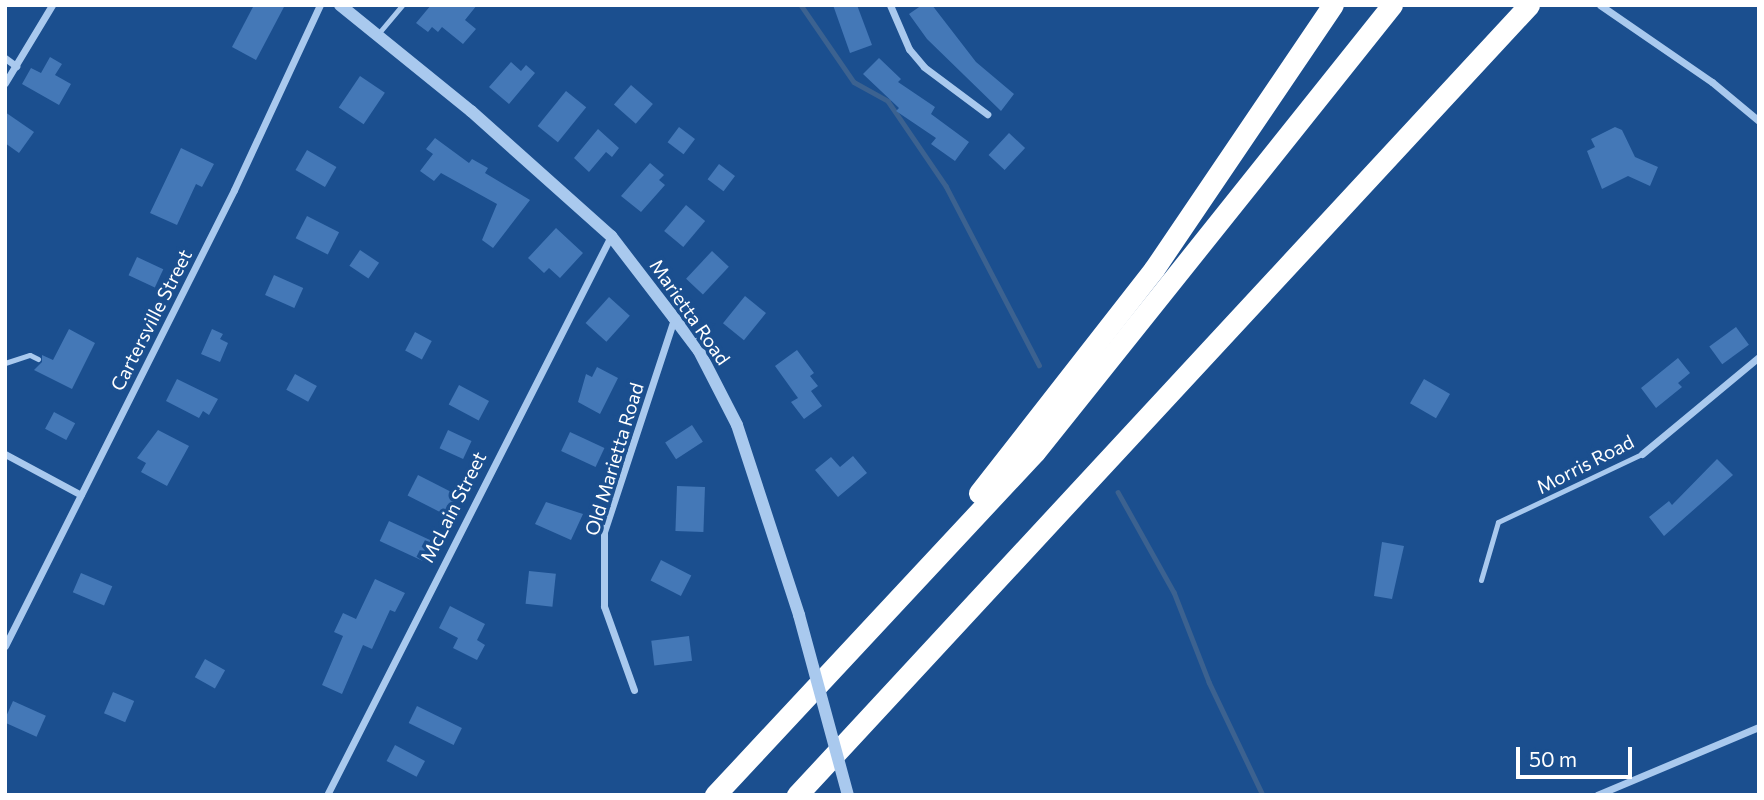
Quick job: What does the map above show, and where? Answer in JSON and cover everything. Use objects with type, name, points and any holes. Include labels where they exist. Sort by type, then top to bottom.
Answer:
[{"type":"highway","points":[[857,642],[1115,323],[1333,5]]},
{"type":"highway","points":[[715,795],[1035,452],[1392,5]]},
{"type":"highway","points":[[797,795],[1529,5]]},
{"type":"street","points":[[5,83],[52,5]]},
{"type":"street","name":"Cartersville Street","points":[[5,646],[234,190],[320,5]]},
{"type":"street","name":"Marietta Road","points":[[340,5],[471,111],[611,236],[699,351],[737,425],[799,615],[848,795]]},
{"type":"street","points":[[890,5],[909,49],[924,67],[987,114]]},
{"type":"street","points":[[1600,5],[1712,82],[1759,121]]},
{"type":"street","points":[[5,58],[16,66]]},
{"type":"street","name":"McLain Street","points":[[327,795],[611,236]]},
{"type":"street","name":"Old Marietta Road","points":[[634,690],[604,606],[604,531],[674,318]]},
{"type":"street","name":"Morris Road","points":[[1642,454],[1759,358]]},
{"type":"street","points":[[5,454],[80,495]]},
{"type":"street","points":[[1597,795],[1759,727]]},
{"type":"lane","points":[[376,36],[402,5]]},
{"type":"lane","points":[[5,363],[30,355],[38,359]]},
{"type":"lane","name":"Morris Road","points":[[1481,580],[1498,522],[1642,454]]},
{"type":"building","points":[[254,5],[285,5],[256,60],[232,47]]},
{"type":"building","points":[[431,5],[477,5],[465,20],[476,29],[463,44],[442,27],[438,32],[432,27],[428,32],[416,23]]},
{"type":"building","points":[[833,5],[857,5],[872,45],[850,53]]},
{"type":"building","points":[[922,5],[932,5],[976,62],[1014,94],[1001,111],[927,39],[909,14]]},
{"type":"building","points":[[50,57],[62,64],[55,75],[71,84],[59,105],[22,84],[31,68],[41,73]]},
{"type":"building","points":[[879,58],[901,79],[898,82],[935,107],[931,114],[969,142],[955,161],[931,144],[936,138],[896,111],[899,108],[863,74]]},
{"type":"building","points":[[511,62],[521,71],[526,65],[535,73],[509,104],[489,87]]},
{"type":"building","points":[[360,76],[385,93],[364,124],[339,108]]},
{"type":"building","points":[[631,85],[653,104],[636,124],[614,105]]},
{"type":"building","points":[[566,91],[586,107],[558,142],[538,126]]},
{"type":"building","points":[[5,112],[34,132],[19,153],[5,143]]},
{"type":"building","points":[[679,127],[695,139],[684,154],[668,142]]},
{"type":"building","points":[[1615,127],[1622,130],[1635,157],[1658,167],[1650,186],[1628,176],[1602,189],[1587,151],[1595,147],[1591,139]]},
{"type":"building","points":[[598,129],[619,148],[612,157],[606,152],[589,172],[574,158]]},
{"type":"building","points":[[1009,133],[1025,148],[1005,170],[989,155]]},
{"type":"building","points":[[435,138],[469,163],[472,159],[488,168],[485,173],[530,200],[493,248],[482,240],[497,204],[441,173],[434,181],[420,171],[433,154],[426,149]]},
{"type":"building","points":[[181,148],[214,164],[202,187],[196,184],[177,225],[150,213]]},
{"type":"building","points":[[307,150],[336,167],[325,187],[296,170]]},
{"type":"building","points":[[650,163],[664,175],[659,180],[665,185],[641,212],[621,196]]},
{"type":"building","points":[[719,164],[735,176],[724,191],[708,179]]},
{"type":"building","points":[[686,205],[705,221],[683,247],[664,231]]},
{"type":"building","points":[[307,216],[339,232],[328,255],[296,238]]},
{"type":"building","points":[[556,228],[583,253],[560,278],[549,268],[544,273],[528,258]]},
{"type":"building","points":[[360,250],[379,263],[368,279],[349,266]]},
{"type":"building","points":[[712,251],[729,267],[703,294],[686,279]]},
{"type":"building","points":[[137,257],[163,269],[155,287],[129,275]]},
{"type":"building","points":[[274,275],[303,288],[294,308],[265,295]]},
{"type":"building","points":[[745,296],[766,313],[744,340],[723,323]]},
{"type":"building","points":[[609,297],[630,316],[606,342],[586,323]]},
{"type":"building","points":[[1736,327],[1749,345],[1722,364],[1709,346]]},
{"type":"building","points":[[69,329],[95,343],[72,389],[34,370],[42,362],[42,355],[53,360]]},
{"type":"building","points":[[212,329],[223,334],[220,339],[228,343],[220,362],[201,354]]},
{"type":"building","points":[[415,332],[432,341],[422,359],[405,351]]},
{"type":"building","points":[[797,350],[814,373],[810,376],[818,386],[811,391],[822,406],[804,419],[791,402],[798,398],[775,366]]},
{"type":"building","points":[[1678,358],[1690,373],[1678,383],[1682,387],[1656,408],[1641,388]]},
{"type":"building","points":[[597,367],[618,378],[600,414],[578,402],[586,374],[592,377]]},
{"type":"building","points":[[295,374],[317,386],[308,402],[286,390]]},
{"type":"building","points":[[177,379],[218,399],[209,415],[203,411],[199,418],[166,401]]},
{"type":"building","points":[[1424,379],[1450,394],[1436,418],[1410,403]]},
{"type":"building","points":[[459,385],[489,401],[479,420],[449,404]]},
{"type":"building","points":[[54,412],[75,423],[66,440],[45,429]]},
{"type":"building","points":[[692,425],[703,442],[676,459],[665,442]]},
{"type":"building","points":[[158,430],[189,446],[167,486],[141,472],[146,463],[137,458]]},
{"type":"building","points":[[448,430],[472,441],[463,459],[440,448]]},
{"type":"building","points":[[570,432],[604,448],[596,467],[561,451]]},
{"type":"building","points":[[853,456],[867,473],[838,497],[815,470],[831,457],[840,467]]},
{"type":"building","points":[[1717,459],[1733,475],[1664,536],[1649,517],[1669,501],[1672,505]]},
{"type":"building","points":[[418,475],[457,495],[447,515],[408,495]]},
{"type":"building","points":[[677,486],[705,487],[703,532],[675,531]]},
{"type":"building","points":[[546,502],[583,514],[571,540],[535,524]]},
{"type":"building","points":[[389,521],[432,541],[422,561],[380,541]]},
{"type":"building","points":[[1382,542],[1404,546],[1392,599],[1374,596]]},
{"type":"building","points":[[661,560],[691,575],[681,596],[651,580]]},
{"type":"building","points":[[529,571],[556,574],[552,607],[526,604]]},
{"type":"building","points":[[81,573],[112,586],[104,606],[73,592]]},
{"type":"building","points":[[375,579],[405,593],[395,612],[390,610],[372,649],[363,645],[342,694],[322,685],[343,636],[334,632],[343,613],[356,619]]},
{"type":"building","points":[[450,606],[485,624],[477,640],[485,645],[477,660],[453,648],[458,638],[439,628]]},
{"type":"building","points":[[689,636],[692,661],[654,665],[651,641]]},
{"type":"building","points":[[205,659],[225,670],[215,689],[195,677]]},
{"type":"building","points":[[113,692],[134,701],[125,722],[104,713]]},
{"type":"building","points":[[13,701],[46,716],[37,737],[5,723]]},
{"type":"building","points":[[417,706],[462,728],[454,745],[409,723]]},
{"type":"building","points":[[395,745],[425,761],[417,777],[387,761]]},
{"type":"waterway","points":[[801,5],[854,82],[888,101],[946,186],[1039,365]]},
{"type":"waterway","points":[[1118,492],[1174,592],[1209,682],[1263,795]]}]
